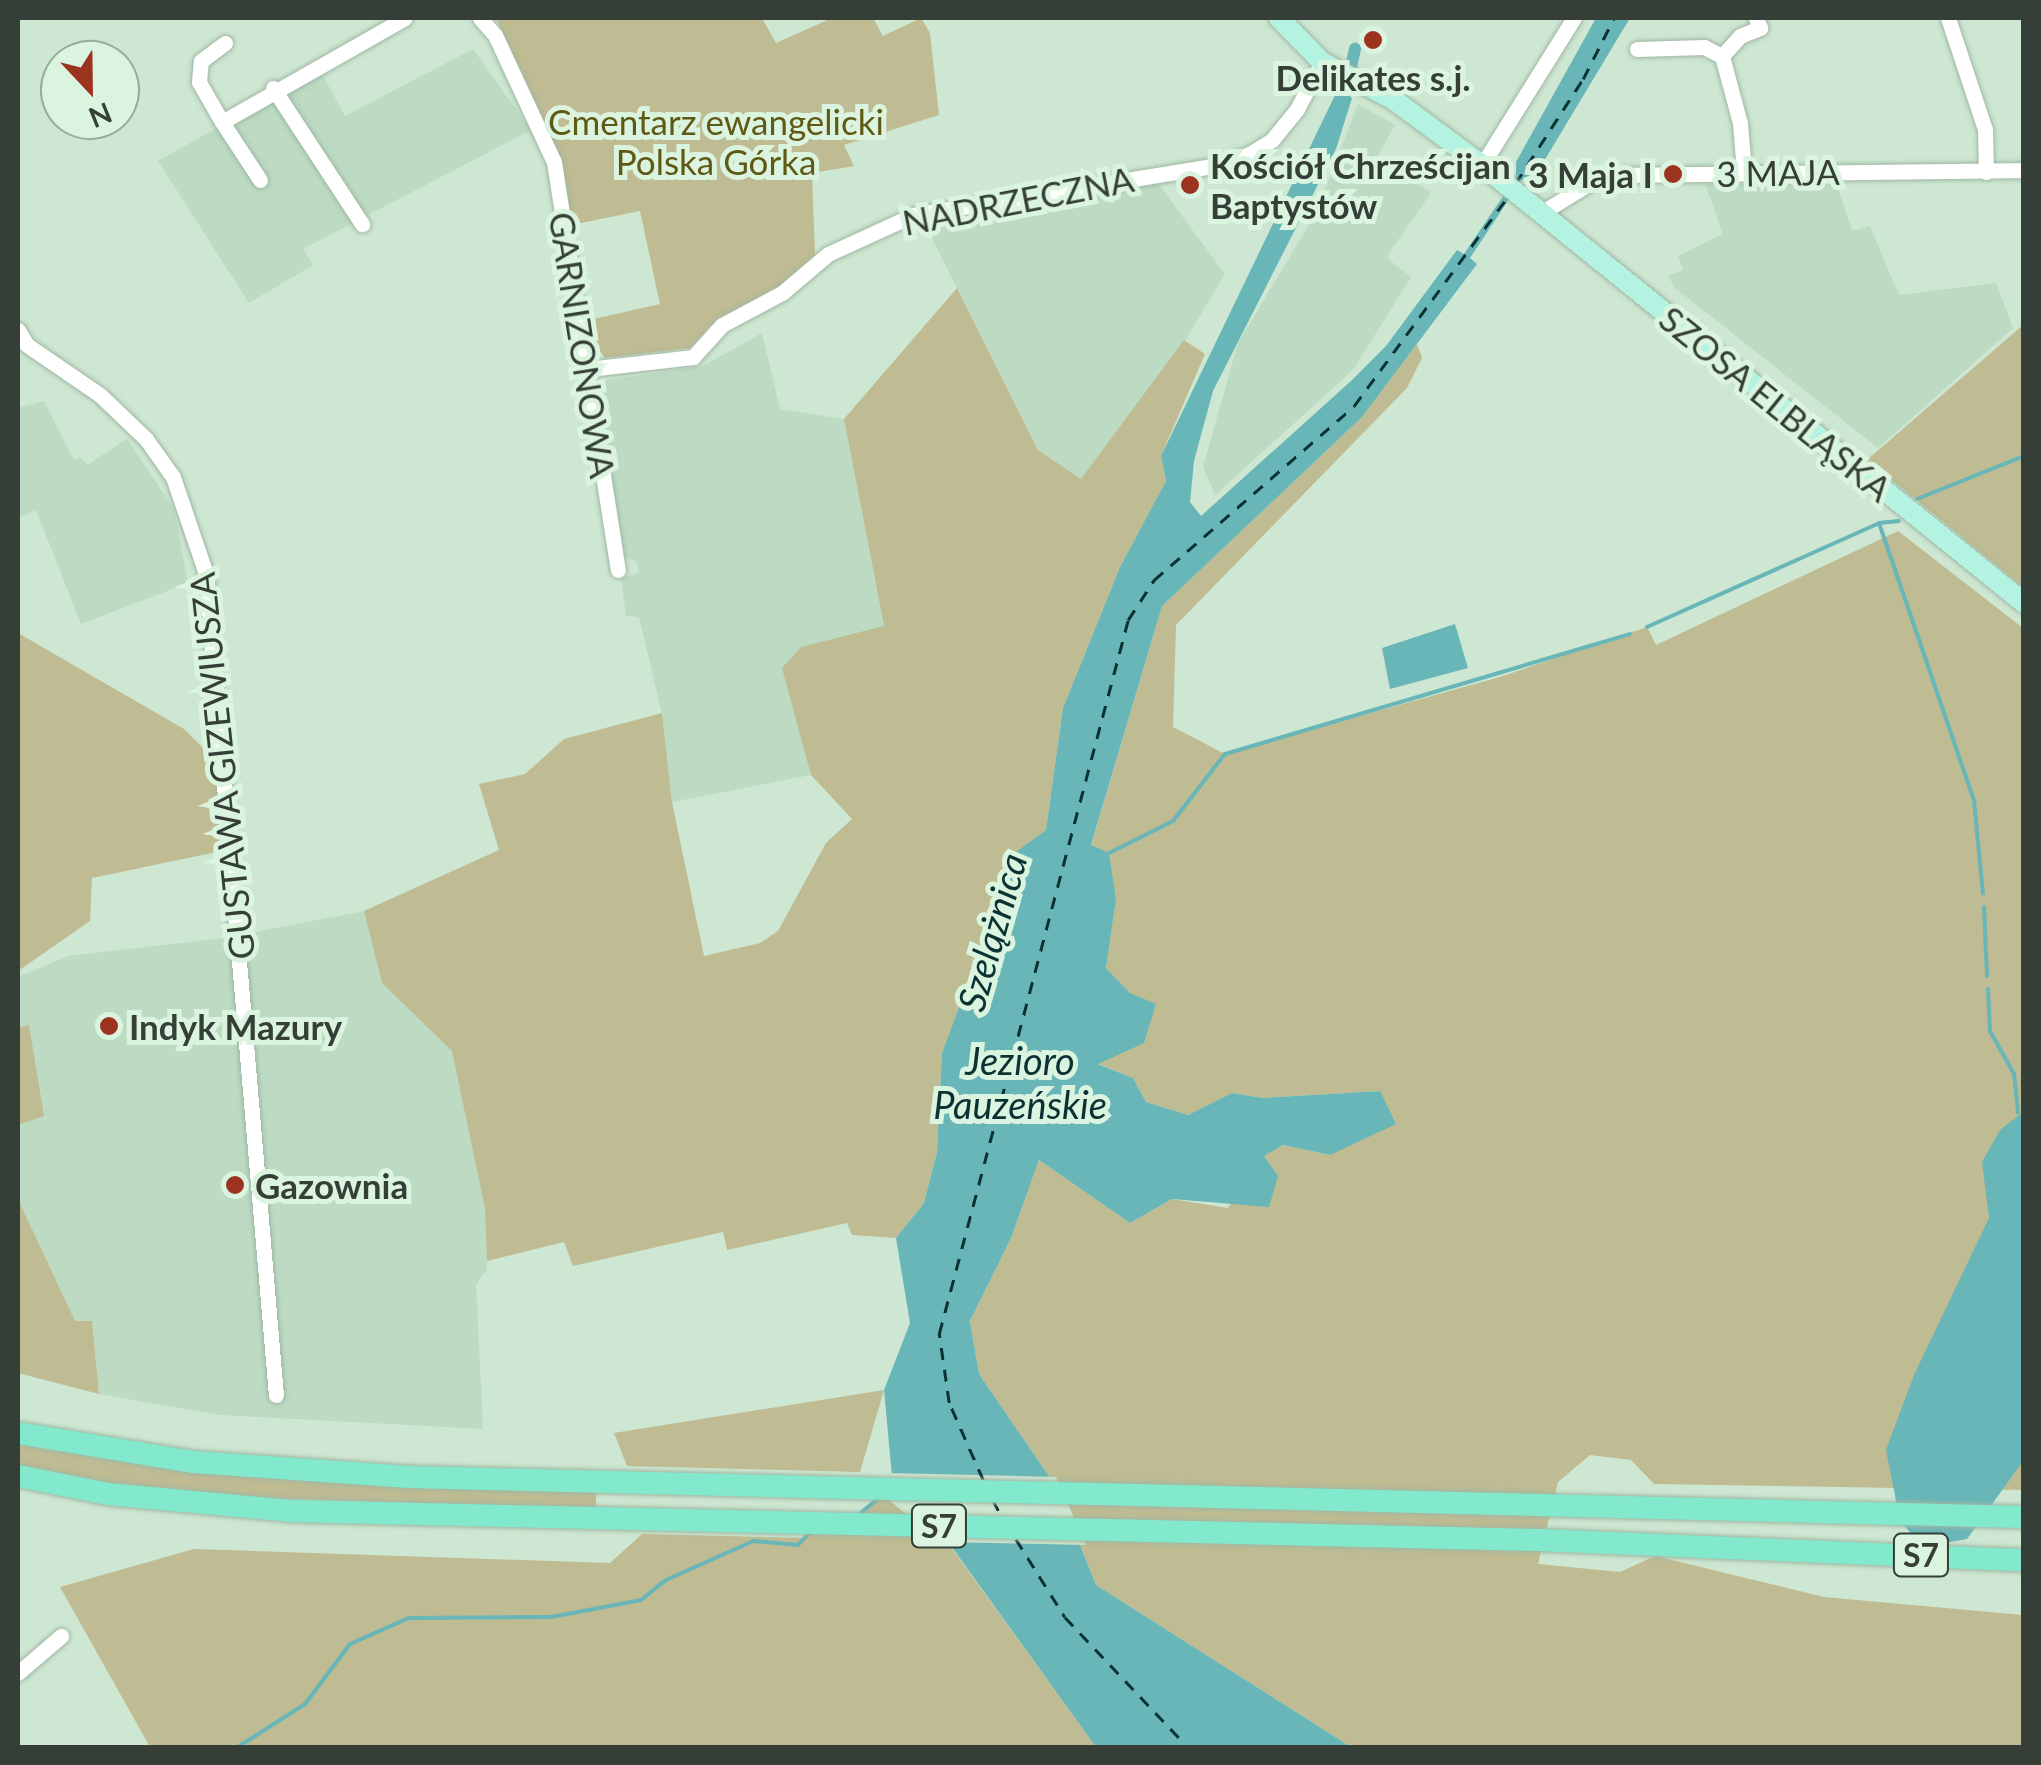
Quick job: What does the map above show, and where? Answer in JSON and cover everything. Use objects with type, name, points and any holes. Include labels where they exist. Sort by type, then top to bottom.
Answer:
[{"type":"highway","name":"S7","points":[[18,1432],[118,1452],[271,1469],[618,1482],[2024,1517]]},
{"type":"highway","name":"S7","points":[[18,1476],[209,1506],[1819,1550],[2024,1560]]},
{"type":"main road","name":"SZOSA ELBLĄSKA","points":[[1279,18],[1322,62],[1362,84],[1486,168],[2024,602]]},
{"type":"street","points":[[222,122],[274,88],[405,18]]},
{"type":"street","name":"GARNIZONOWA","points":[[480,18],[496,35],[554,162],[618,570]]},
{"type":"street","points":[[1486,168],[1574,18]]},
{"type":"street","points":[[1722,56],[1740,36],[1760,28],[1756,18]]},
{"type":"street","points":[[1948,18],[1985,129],[1986,172]]},
{"type":"street","points":[[225,42],[201,61],[199,82],[260,180]]},
{"type":"street","points":[[1637,49],[1704,47],[1722,56],[1740,123],[1744,172]]},
{"type":"street","name":"NADRZECZNA","points":[[588,369],[693,356],[722,325],[782,293],[828,254],[913,215],[1217,165],[1251,153],[1289,119],[1322,62]]},
{"type":"street","points":[[274,88],[362,224]]},
{"type":"street","name":"3 MAJA","points":[[1535,208],[1612,176],[2024,170]]},
{"type":"street","name":"GUSTAWA GIZEWIUSZA","points":[[18,330],[48,363],[100,395],[146,439],[173,477],[206,574],[276,1395]]},
{"type":"street","points":[[18,1673],[61,1636]]},
{"type":"shaded area","points":[[473,49],[531,130],[303,249],[313,265],[249,303],[158,161],[320,70],[345,116]]},
{"type":"shaded area","points":[[1358,104],[1395,125],[1378,155],[1431,193],[1389,253],[1388,259],[1411,277],[1353,370],[1215,495],[1203,467],[1238,343],[1316,213]]},
{"type":"shaded area","points":[[1154,178],[1225,274],[1165,374],[1081,479],[1038,450],[923,220]]},
{"type":"shaded area","points":[[1705,184],[1837,184],[1852,231],[1870,226],[1899,295],[1996,283],[2013,328],[1878,448],[1675,288],[1668,276],[1683,270],[1678,256],[1723,234]]},
{"type":"shaded area","points":[[762,333],[780,409],[844,419],[884,627],[801,647],[783,668],[811,775],[672,802],[662,714],[639,617],[626,616],[621,578],[639,573],[637,562],[625,556],[595,382],[703,366]]},
{"type":"shaded area","points":[[44,401],[74,460],[80,457],[87,465],[127,439],[174,509],[188,583],[81,624],[36,510],[18,518],[18,408]]},
{"type":"shaded area","points":[[364,911],[382,983],[452,1050],[485,1209],[487,1270],[476,1284],[483,1429],[220,1415],[99,1394],[92,1321],[75,1321],[18,1199],[18,1125],[43,1115],[28,1025],[20,1027],[18,1017],[18,977],[68,956],[225,938]]},
{"type":"green space","name":"Cmentarz ewangelicki Polska Górka","points":[[496,18],[762,18],[776,43],[832,18],[873,18],[883,36],[921,18],[930,33],[939,115],[844,145],[854,166],[812,173],[815,255],[778,287],[717,319],[690,348],[605,358],[591,340],[589,320],[660,304],[640,211],[571,225],[562,161]]},
{"type":"green space","points":[[957,288],[1038,450],[1081,479],[1184,340],[1205,354],[1161,456],[1166,481],[1120,567],[1063,708],[1046,830],[1017,851],[942,1053],[937,1152],[924,1203],[896,1238],[852,1235],[847,1223],[727,1250],[723,1232],[573,1266],[564,1242],[487,1261],[485,1209],[452,1051],[382,983],[364,911],[499,850],[479,784],[525,774],[564,739],[662,713],[672,802],[704,956],[760,943],[778,931],[826,843],[852,819],[811,775],[782,668],[801,647],[884,626],[844,419]]},
{"type":"green space","points":[[2024,325],[2023,587],[1867,460]]},
{"type":"green space","points":[[1417,344],[1422,358],[1407,388],[1176,625],[1173,727],[1225,754],[1503,676],[1647,627],[1656,645],[1898,531],[2023,628],[2023,1490],[1654,1484],[1631,1460],[1590,1455],[1558,1482],[1538,1564],[1620,1572],[1655,1556],[1824,1597],[2023,1615],[2023,1747],[1351,1747],[1096,1585],[1057,1488],[979,1374],[970,1321],[1011,1238],[1039,1160],[1130,1223],[1172,1199],[1228,1208],[1263,1156],[1283,1145],[1330,1155],[1380,1091],[1263,1098],[1232,1093],[1188,1115],[1146,1102],[1133,1078],[1097,1063],[1130,993],[1106,968],[1116,898],[1091,846],[1162,606],[1362,417]]},
{"type":"green space","points":[[18,633],[184,729],[224,769],[231,849],[92,878],[90,921],[18,971]]},
{"type":"green space","points":[[18,1017],[20,1027],[29,1025],[44,1116],[18,1125]]},
{"type":"green space","points":[[18,1199],[75,1321],[92,1321],[99,1394],[18,1373]]},
{"type":"green space","points":[[884,1390],[860,1472],[627,1466],[614,1433]]},
{"type":"green space","points":[[18,1441],[596,1490],[596,1509],[180,1495],[18,1468]]},
{"type":"green space","points":[[893,1487],[942,1535],[1096,1747],[150,1747],[60,1587],[194,1549],[610,1563],[642,1534],[804,1538],[812,1530],[844,1525]]},
{"type":"water","name":"Jezioro Pauzeńskie","points":[[1596,18],[1630,18],[1538,171],[1521,181],[1470,258],[1477,264],[1362,417],[1162,606],[1091,845],[1109,853],[1116,899],[1106,968],[1130,993],[1156,1004],[1144,1043],[1098,1064],[1133,1078],[1146,1102],[1188,1115],[1232,1093],[1263,1098],[1380,1091],[1396,1124],[1330,1155],[1283,1145],[1264,1156],[1278,1176],[1269,1207],[1172,1199],[1130,1223],[1039,1160],[1011,1238],[970,1321],[979,1374],[1057,1488],[1096,1585],[1351,1747],[1096,1747],[943,1535],[894,1498],[884,1390],[910,1323],[896,1238],[924,1203],[937,1152],[942,1053],[1017,851],[1046,830],[1063,708],[1120,567],[1166,481],[1161,456],[1338,89],[1352,98],[1336,149],[1213,391],[1194,461],[1190,502],[1201,516],[1351,381],[1386,346],[1457,250],[1464,254],[1516,177],[1516,162]]},
{"type":"water","points":[[1455,624],[1468,668],[1390,689],[1382,648]]},
{"type":"water","points":[[2023,1112],[2023,1461],[1967,1539],[1923,1547],[1900,1521],[1886,1450],[1914,1375],[1989,1218],[1982,1162],[2000,1130]]},
{"type":"pier","points":[[887,1473],[1056,1477],[1086,1545],[941,1542],[890,1501]]},
{"type":"waterway","points":[[1341,110],[1355,49]]},
{"type":"waterway","points":[[1917,499],[2024,456]]},
{"type":"waterway","points":[[1647,627],[1879,523],[1899,521]]},
{"type":"waterway","points":[[1879,523],[1974,801],[1983,894]]},
{"type":"waterway","points":[[1109,853],[1173,821],[1225,754],[1630,634]]},
{"type":"waterway","points":[[1984,907],[1987,976]]},
{"type":"waterway","points":[[1988,989],[1990,1031],[2014,1074],[2018,1113]]},
{"type":"waterway","points":[[858,1515],[878,1499]]},
{"type":"waterway","points":[[236,1748],[305,1704],[350,1644],[409,1618],[551,1617],[641,1600],[666,1580],[753,1541],[798,1545],[809,1533]]},
{"type":"ferry route","points":[[1515,184],[1583,79],[1614,18]]},
{"type":"ferry route","points":[[983,1480],[949,1403],[939,1334],[1128,620],[1154,580],[1354,406],[1506,199]]},
{"type":"ferry route","points":[[993,1500],[1001,1515]]},
{"type":"ferry route","points":[[1016,1539],[1065,1617],[1189,1748]]},
{"type":"place","name":"Delikates s.j.","points":[[1373,40]]},
{"type":"place","name":"3 Maja I","points":[[1673,174]]},
{"type":"place","name":"Kościół Chrześcijan Baptystów","points":[[1190,185]]},
{"type":"place","name":"Indyk Mazury","points":[[109,1026]]},
{"type":"place","name":"Gazownia","points":[[235,1185]]},
{"type":"water label","name":"Szelążnica","points":[[992,932]]}]
